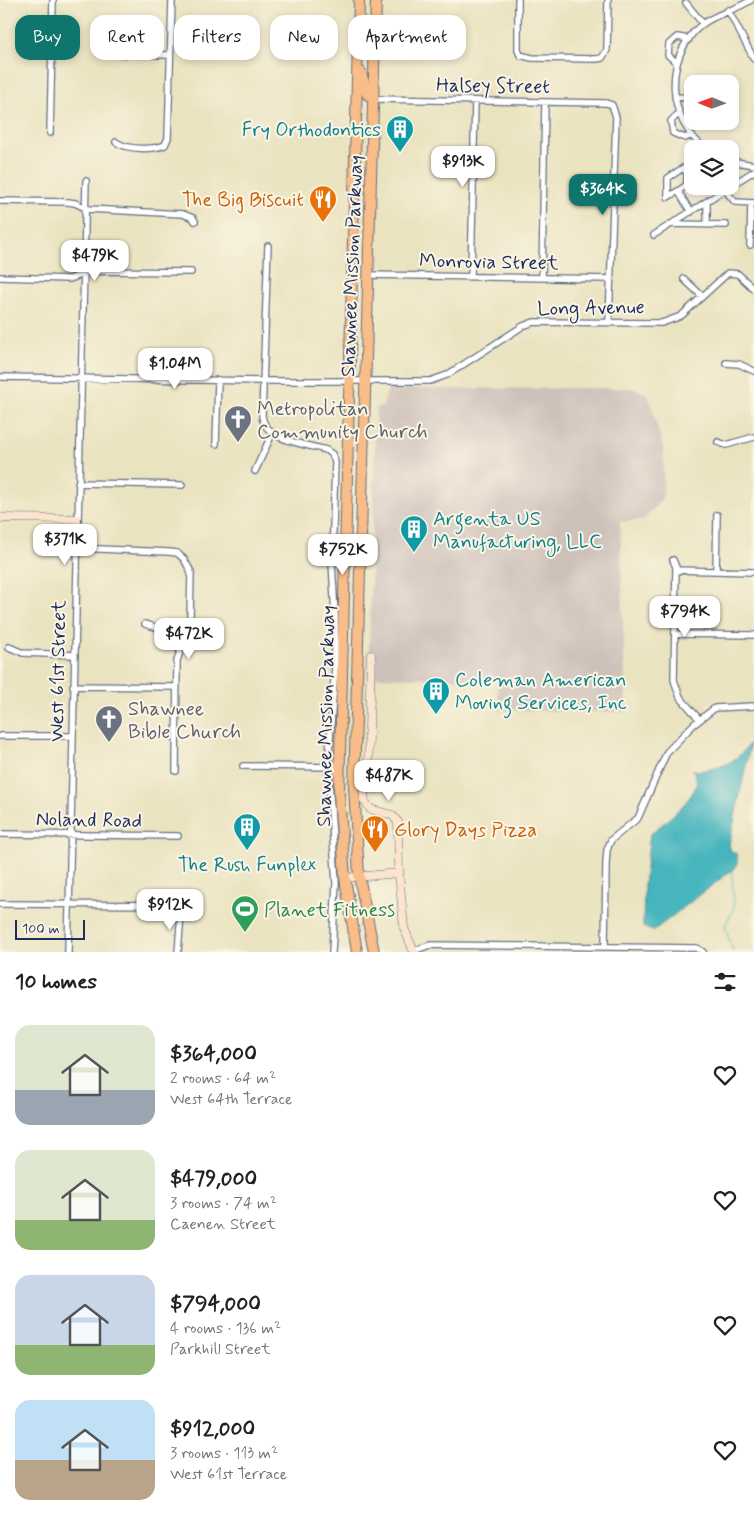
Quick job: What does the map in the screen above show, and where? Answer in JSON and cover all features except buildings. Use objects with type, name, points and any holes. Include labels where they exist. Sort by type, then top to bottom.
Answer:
[{"type":"highway","name":"Shawnee Mission Parkway","points":[[357,952],[345,878],[339,767],[359,0]]},
{"type":"highway","name":"Shawnee Mission Parkway","points":[[374,952],[359,876],[354,761],[376,0]]},
{"type":"highway","points":[[358,61],[367,94],[374,99]]},
{"type":"highway","points":[[347,514],[360,536]]},
{"type":"highway","points":[[346,537],[353,542],[359,554]]},
{"type":"highway","points":[[340,742],[354,761]]},
{"type":"highway","points":[[339,767],[354,786]]},
{"type":"street","points":[[50,133],[54,0]]},
{"type":"street","points":[[116,142],[126,146],[158,148],[165,145],[168,138],[172,0]]},
{"type":"street","points":[[518,0],[518,50],[520,55],[532,58],[596,59],[606,54],[608,0]]},
{"type":"street","points":[[697,140],[679,113],[675,97],[674,84],[678,63],[689,39],[703,24],[751,0]]},
{"type":"street","points":[[686,3],[703,24]]},
{"type":"street","points":[[728,10],[754,59]]},
{"type":"street","points":[[678,63],[668,56],[669,44],[677,38],[689,39]]},
{"type":"street","points":[[164,55],[170,55]]},
{"type":"street","points":[[675,97],[684,98]]},
{"type":"street","name":"Halsey Street","points":[[374,99],[606,103],[612,105],[616,117],[611,279]]},
{"type":"street","points":[[471,276],[475,101]]},
{"type":"street","points":[[542,278],[545,102]]},
{"type":"street","points":[[679,113],[671,121],[673,133],[685,138],[692,135]]},
{"type":"street","points":[[739,162],[754,165]]},
{"type":"street","points":[[683,168],[687,173],[687,185],[678,191],[668,197],[668,178],[683,168]]},
{"type":"street","points":[[739,181],[754,171]]},
{"type":"street","name":"West 61st Street","points":[[68,952],[86,181]]},
{"type":"street","points":[[678,191],[691,212]]},
{"type":"street","points":[[654,235],[718,195]]},
{"type":"street","points":[[729,195],[735,202],[752,203],[750,245]]},
{"type":"street","points":[[0,201],[68,202],[88,209],[184,214],[195,221]]},
{"type":"street","points":[[707,202],[707,224]]},
{"type":"street","points":[[671,224],[726,225]]},
{"type":"street","points":[[268,246],[263,420],[268,431],[272,434],[326,450],[332,454],[335,462],[332,553],[335,665],[328,767],[336,883],[332,952]]},
{"type":"street","points":[[0,277],[70,279],[90,271],[191,272]]},
{"type":"street","name":"Long Avenue","points":[[0,377],[263,382],[423,382],[438,379],[534,322],[662,323],[674,320],[728,273],[738,274],[754,289]]},
{"type":"street","name":"Monrovia Street","points":[[367,275],[611,279]]},
{"type":"street","points":[[609,322],[611,279]]},
{"type":"street","points":[[684,279],[702,296]]},
{"type":"street","points":[[726,363],[739,364],[754,371]]},
{"type":"street","points":[[216,444],[218,380]]},
{"type":"street","points":[[255,470],[272,434]]},
{"type":"street","points":[[718,442],[726,445],[754,437]]},
{"type":"street","points":[[78,483],[182,485]]},
{"type":"street","points":[[716,571],[717,515]]},
{"type":"street","points":[[0,518],[77,519]]},
{"type":"street","points":[[76,548],[176,553],[184,559],[191,572],[190,618],[178,661],[176,771]]},
{"type":"street","points":[[673,560],[676,570],[674,680],[677,690],[699,719]]},
{"type":"street","points":[[676,570],[754,572]]},
{"type":"street","points":[[144,624],[184,636]]},
{"type":"street","points":[[675,634],[754,636]]},
{"type":"street","points":[[9,647],[23,653],[74,655]]},
{"type":"street","points":[[371,656],[368,770],[364,800],[370,809],[392,815],[398,822],[399,873],[404,928],[413,952],[430,945],[605,946],[703,951]]},
{"type":"street","points":[[73,686],[177,687]]},
{"type":"street","points":[[605,946],[606,844],[638,818],[666,752],[699,719],[715,708],[754,706]]},
{"type":"street","points":[[0,736],[72,736]]},
{"type":"street","points":[[243,766],[339,767]]},
{"type":"street","name":"Noland Road","points":[[0,834],[178,836]]},
{"type":"street","points":[[345,878],[399,873]]},
{"type":"street","points":[[0,904],[176,906],[181,914],[178,952]]},
{"type":"shaded area","points":[[631,388],[648,394],[664,450],[663,497],[644,520],[620,522],[626,712],[498,710],[498,679],[368,677],[376,408],[383,406],[388,389]]},
{"type":"water","points":[[749,744],[750,747],[729,845],[731,851],[737,854],[737,864],[732,870],[653,931],[643,927],[644,885],[650,834],[676,812],[693,792],[697,781],[693,769],[695,771],[718,767],[732,761]]},
{"type":"waterway","points":[[732,870],[734,907],[725,926],[733,952]]},
{"type":"place","name":"Fry Orthodontics","points":[[400,153]]},
{"type":"place","name":"The Big Biscuit","points":[[323,223]]},
{"type":"place","name":"Metropolitan Community Church","points":[[238,443]]},
{"type":"place","name":"Argenta US Manufacturing, LLC","points":[[414,553]]},
{"type":"place","name":"Coleman American Moving Services, Inc","points":[[436,715]]},
{"type":"place","name":"Shawnee Bible Church","points":[[109,743]]},
{"type":"place","name":"The Rush Funplex","points":[[247,851]]},
{"type":"place","name":"Glory Days Pizza","points":[[375,853]]},
{"type":"place","name":"Planet Fitness","points":[[245,933]]}]
